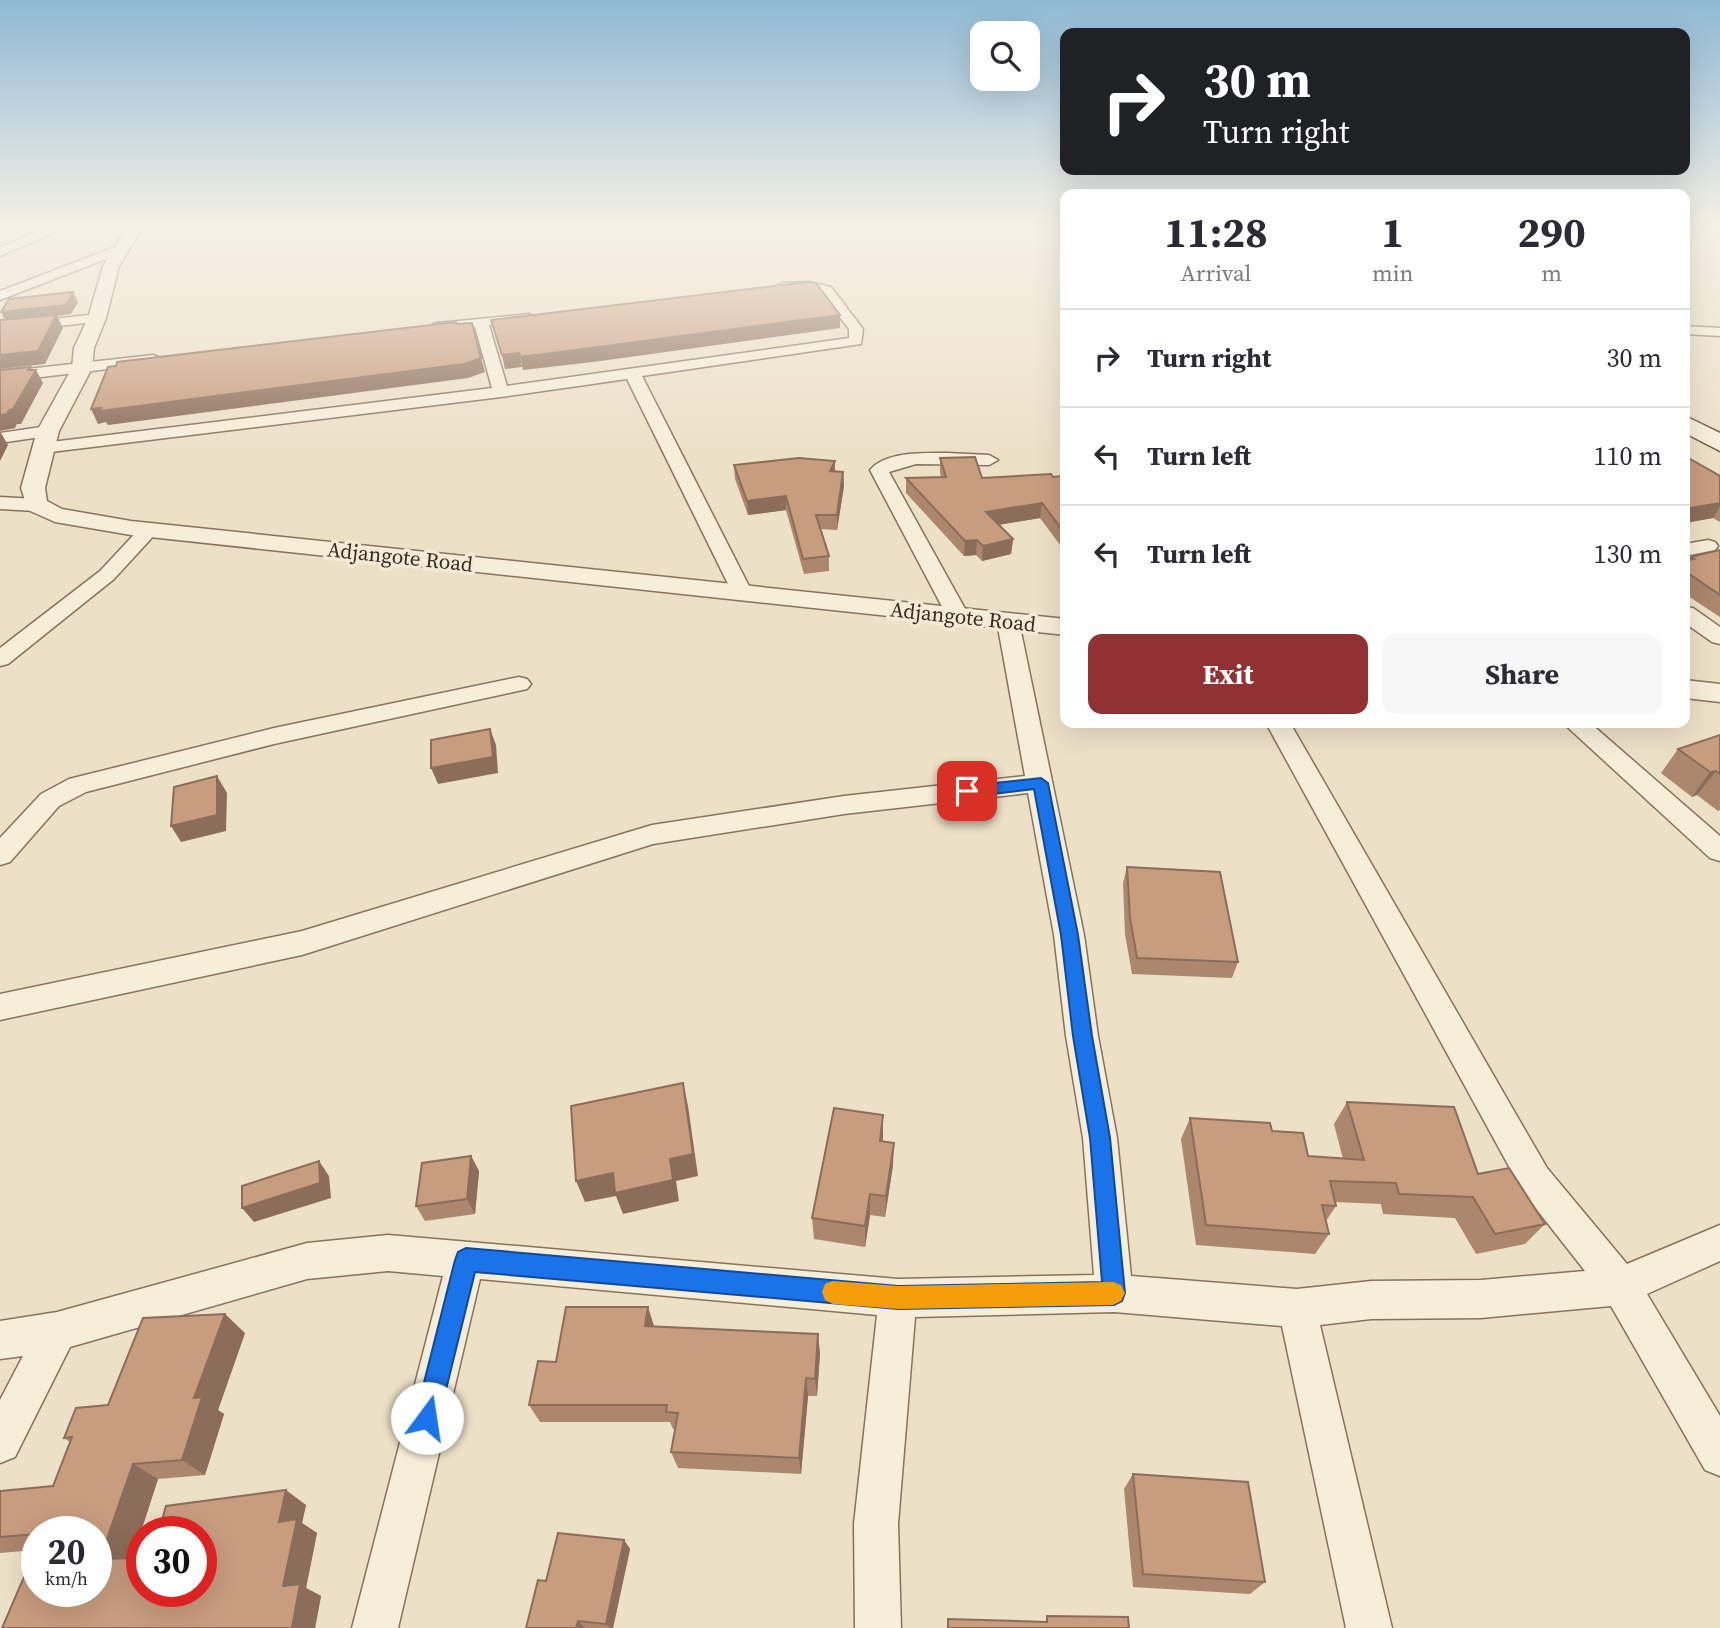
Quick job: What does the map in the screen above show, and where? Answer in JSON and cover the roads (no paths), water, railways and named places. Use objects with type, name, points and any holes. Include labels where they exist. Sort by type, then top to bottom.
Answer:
[{"type":"main road","points":[[1690,426],[1720,443]]},
{"type":"street","points":[[0,503],[36,505],[33,488],[46,440],[82,368],[84,348],[101,302]]},
{"type":"street","points":[[0,438],[46,440],[501,392],[856,341],[856,329],[835,302]]},
{"type":"street","points":[[427,328],[547,314]]},
{"type":"street","points":[[0,329],[96,318]]},
{"type":"street","points":[[481,322],[501,392]]},
{"type":"street","points":[[1690,330],[1720,332]]},
{"type":"street","points":[[0,377],[174,358]]},
{"type":"street","points":[[632,373],[743,594]]},
{"type":"street","points":[[958,616],[879,470],[889,464],[942,458],[989,460]]},
{"type":"street","name":"Adjangote Road","points":[[36,505],[55,515],[149,530],[1060,626]]},
{"type":"street","points":[[0,659],[107,575],[149,530]]},
{"type":"street","points":[[1690,549],[1708,546]]},
{"type":"street","points":[[1690,616],[1720,637]]},
{"type":"street","points":[[1008,622],[1069,935],[1082,1036],[1100,1138],[1114,1293]]},
{"type":"street","points":[[0,855],[50,800],[78,785],[274,736],[519,684]]},
{"type":"street","points":[[1690,690],[1720,693]]},
{"type":"street","points":[[1281,728],[1535,1180],[1621,1286],[1720,1455]]},
{"type":"street","points":[[1581,728],[1720,851]]},
{"type":"street","points":[[0,1007],[302,943],[652,835],[844,805],[1041,783]]},
{"type":"street","points":[[0,1340],[57,1331],[307,1261],[388,1253],[898,1298],[1114,1293],[1297,1308],[1371,1300],[1482,1299],[1621,1286],[1720,1243]]},
{"type":"street","points":[[375,1628],[466,1260]]},
{"type":"street","points":[[878,1628],[876,1524],[898,1298]]},
{"type":"street","points":[[1297,1308],[1369,1628]]},
{"type":"street","points":[[0,1442],[57,1331]]}]
